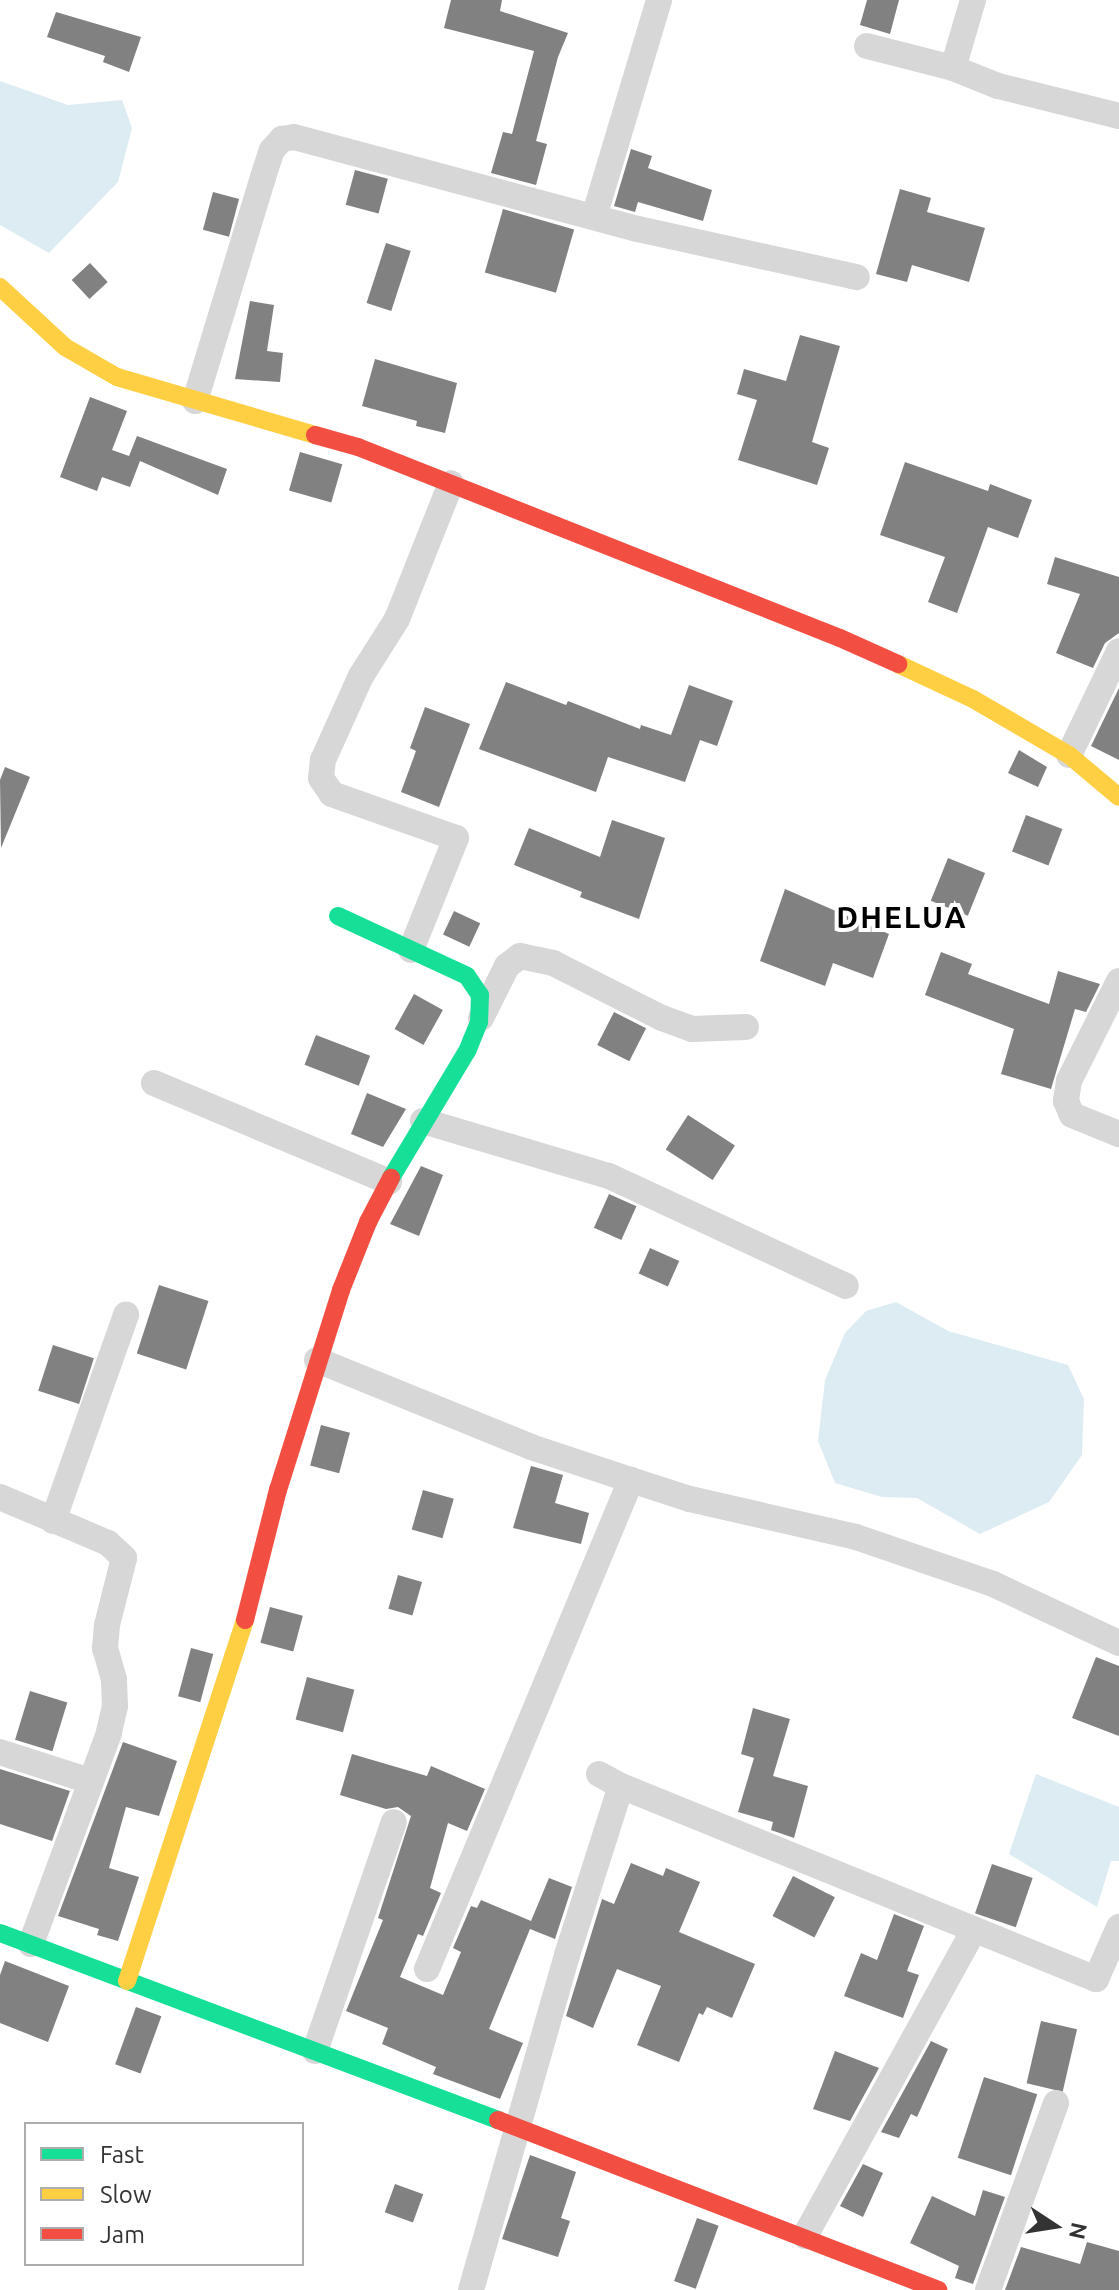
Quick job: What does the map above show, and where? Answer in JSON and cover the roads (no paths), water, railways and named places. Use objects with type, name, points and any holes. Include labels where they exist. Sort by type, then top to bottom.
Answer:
[{"type":"street","points":[[594,217],[659,0]]},
{"type":"street","points":[[953,68],[973,0]]},
{"type":"street","points":[[867,46],[953,68],[998,86],[1119,116]]},
{"type":"street","points":[[195,401],[263,177],[272,150],[282,139],[294,137],[594,217],[857,277]]},
{"type":"street","points":[[0,287],[65,347],[117,377],[298,428],[451,483],[840,638],[973,699],[1069,755],[1119,797]]},
{"type":"street","points":[[411,950],[456,838],[332,794],[321,778],[323,760],[361,676],[397,619],[451,483]]},
{"type":"street","points":[[1069,755],[1119,651]]},
{"type":"street","points":[[338,916],[467,976],[480,995],[479,1022]]},
{"type":"street","points":[[127,1981],[240,1638],[278,1490],[346,1276],[389,1182],[467,1051],[507,966],[520,956],[553,963],[662,1018],[692,1029],[746,1027]]},
{"type":"street","points":[[1119,981],[1069,1081],[1066,1101],[1072,1115],[1119,1134]]},
{"type":"street","points":[[154,1083],[389,1182]]},
{"type":"street","points":[[423,1121],[609,1176],[846,1286]]},
{"type":"street","points":[[53,1521],[126,1315]]},
{"type":"street","points":[[317,1360],[531,1447],[690,1499],[856,1537],[993,1584],[1119,1643]]},
{"type":"street","points":[[427,1969],[631,1480]]},
{"type":"street","points":[[0,1497],[108,1543],[124,1558],[107,1625],[105,1648],[114,1680],[115,1706],[31,1944]]},
{"type":"street","points":[[0,1752],[90,1781]]},
{"type":"street","points":[[471,2290],[567,1955],[610,1780],[1096,1979],[1119,1927]]},
{"type":"street","points":[[315,2051],[394,1822]]},
{"type":"street","points":[[805,2236],[890,2076],[974,1930]]},
{"type":"street","points":[[0,1933],[805,2236],[938,2290]]},
{"type":"street","points":[[988,2290],[1056,2103]]},
{"type":"district","name":"DHELUA","points":[[902,917]]}]
